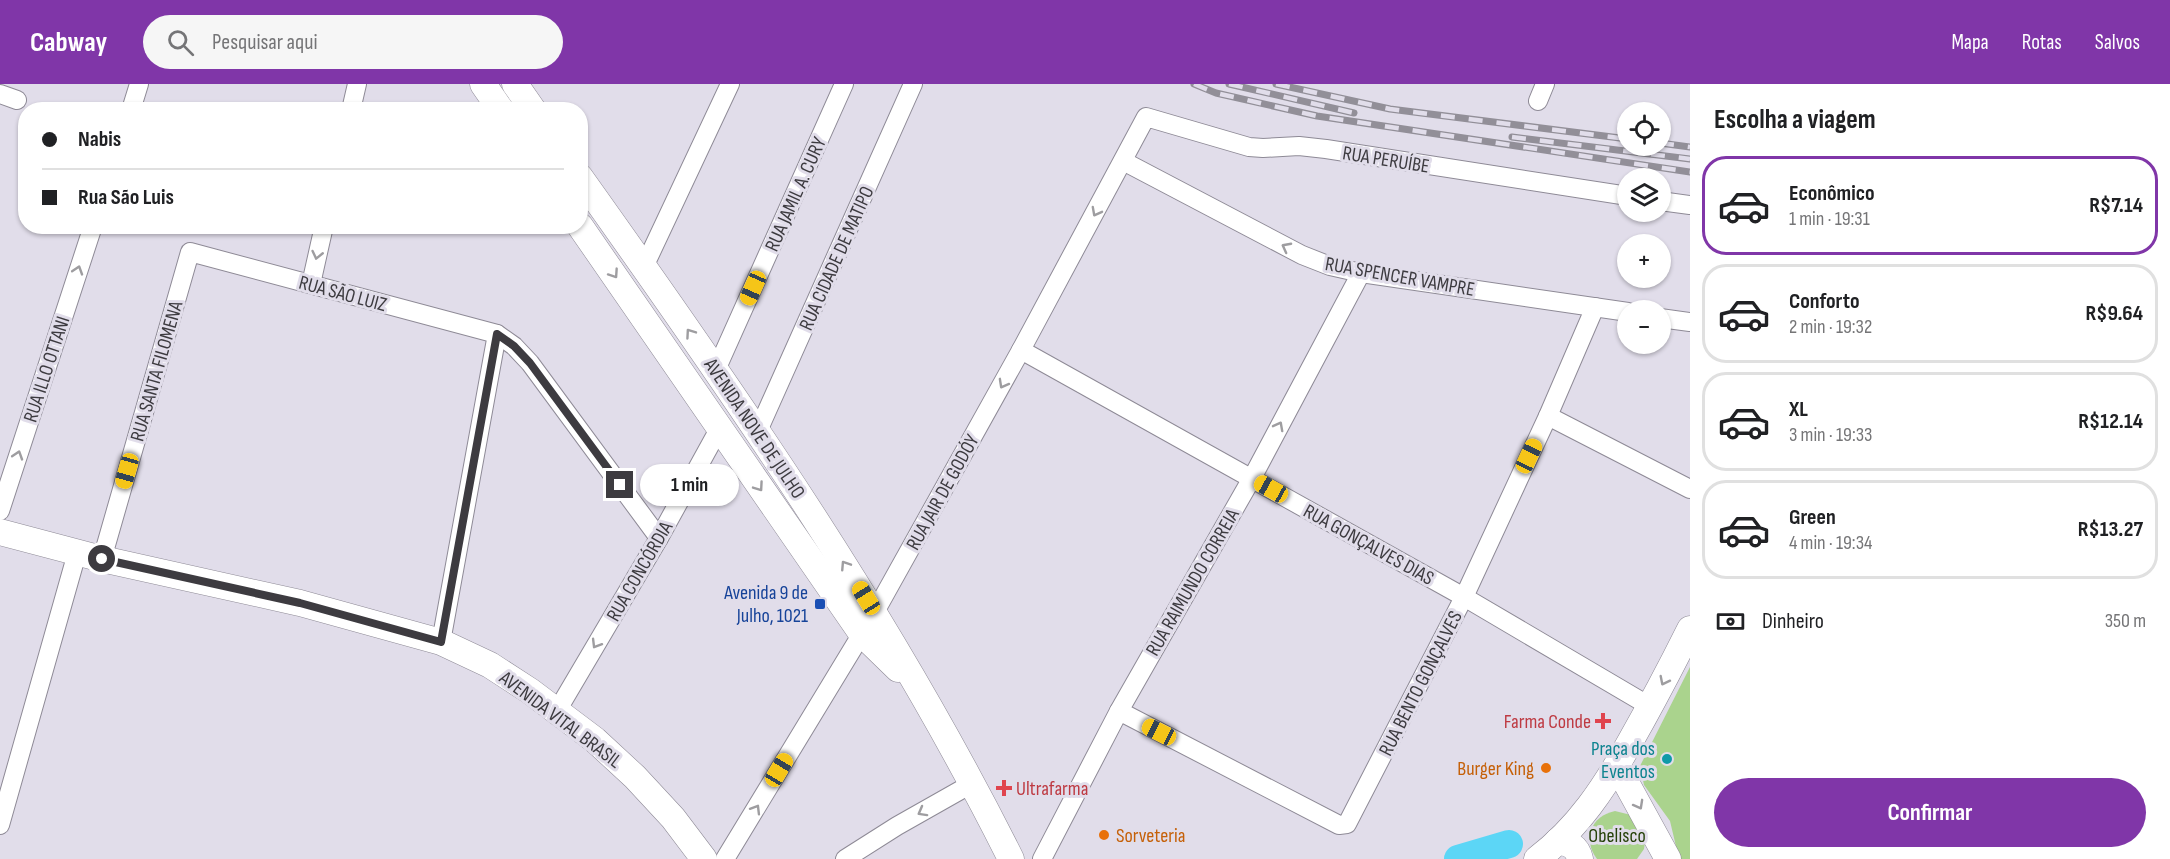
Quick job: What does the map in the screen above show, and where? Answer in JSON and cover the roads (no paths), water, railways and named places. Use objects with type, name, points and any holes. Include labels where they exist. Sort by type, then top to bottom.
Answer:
[{"type":"street","points":[[133,102],[139,84]]},
{"type":"street","points":[[353,102],[357,84]]},
{"type":"street","points":[[483,84],[496,102]]},
{"type":"street","points":[[644,267],[730,84]]},
{"type":"street","name":"RUA JAMIL A. CURY","points":[[716,370],[844,84]]},
{"type":"street","name":"RUA CIDADE DE MATIPO","points":[[758,431],[913,84]]},
{"type":"street","points":[[1538,101],[1545,84]]},
{"type":"street","points":[[510,102],[522,92]]},
{"type":"street","name":"RUA JAIR DE GODÓY","points":[[725,859],[875,612],[1021,350],[1146,117]]},
{"type":"street","name":"RUA PERUÍBE","points":[[1146,117],[1249,147],[1299,146],[1326,149],[1617,194]]},
{"type":"street","name":"RUA SPENCER VAMPRE","points":[[1124,161],[1302,255],[1330,266],[1361,273],[1617,310]]},
{"type":"street","name":"AVENIDA NOVE DE JULHO","points":[[588,188],[758,431],[875,612],[973,783],[1011,859]]},
{"type":"street","points":[[1671,202],[1690,205]]},
{"type":"street","name":"RUA ILLO OTTANI","points":[[0,511],[90,234]]},
{"type":"street","points":[[311,284],[322,234]]},
{"type":"street","name":"AVENIDA NOVE DE JULHO","points":[[585,234],[862,634],[917,687]]},
{"type":"street","name":"RUA SÃO LUIZ","points":[[190,252],[497,334]]},
{"type":"street","name":"RUA SANTA FILOMENA","points":[[102,559],[190,252]]},
{"type":"street","name":"RUA RAIMUNDO CORREIA","points":[[1042,859],[1119,711],[1252,478],[1361,273]]},
{"type":"street","name":"RUA BENTO GONÇALVES","points":[[1119,711],[1343,825],[1350,820],[1464,597],[1548,416],[1595,307]]},
{"type":"street","points":[[1671,319],[1690,322]]},
{"type":"street","points":[[441,642],[497,334],[514,346],[530,363],[659,538]]},
{"type":"street","name":"RUA GONÇALVES DIAS","points":[[1021,350],[1464,597],[1651,707]]},
{"type":"street","points":[[1548,416],[1690,489]]},
{"type":"street","name":"RUA CONCÓRDIA","points":[[557,711],[659,538],[719,429]]},
{"type":"street","name":"AVENIDA VITAL BRASIL","points":[[0,532],[102,559],[300,603],[441,642],[490,665],[530,691],[595,740],[635,777],[673,818],[704,859]]},
{"type":"street","points":[[0,825],[77,553]]},
{"type":"street","points":[[1537,859],[1563,836],[1592,805],[1651,707],[1690,629]]},
{"type":"street","points":[[1617,766],[1664,852]]},
{"type":"street","points":[[845,859],[897,826],[973,783]]},
{"type":"street","points":[[1563,836],[1578,851],[1580,859]]},
{"type":"waterway","points":[[1458,859],[1509,844]]},
{"type":"railway","points":[[1194,84],[1216,93],[1317,116],[1690,172]]},
{"type":"railway","points":[[1229,84],[1354,113]]},
{"type":"railway","points":[[1276,84],[1390,109],[1617,138]]},
{"type":"railway","points":[[1512,137],[1690,159]]},
{"type":"railway","points":[[1671,144],[1690,147]]},
{"type":"place","name":"Avenida 9 de Julho, 1021","points":[[820,604]]},
{"type":"place","name":"Farma Conde","points":[[1603,721]]},
{"type":"place","name":"Praça dos Eventos","points":[[1667,759]]},
{"type":"place","name":"Burger King","points":[[1546,768]]},
{"type":"place","name":"Ultrafarma","points":[[1004,788]]},
{"type":"place","name":"Sorveteria","points":[[1104,835]]},
{"type":"park label","name":"Obelisco","points":[[1617,835]]}]
